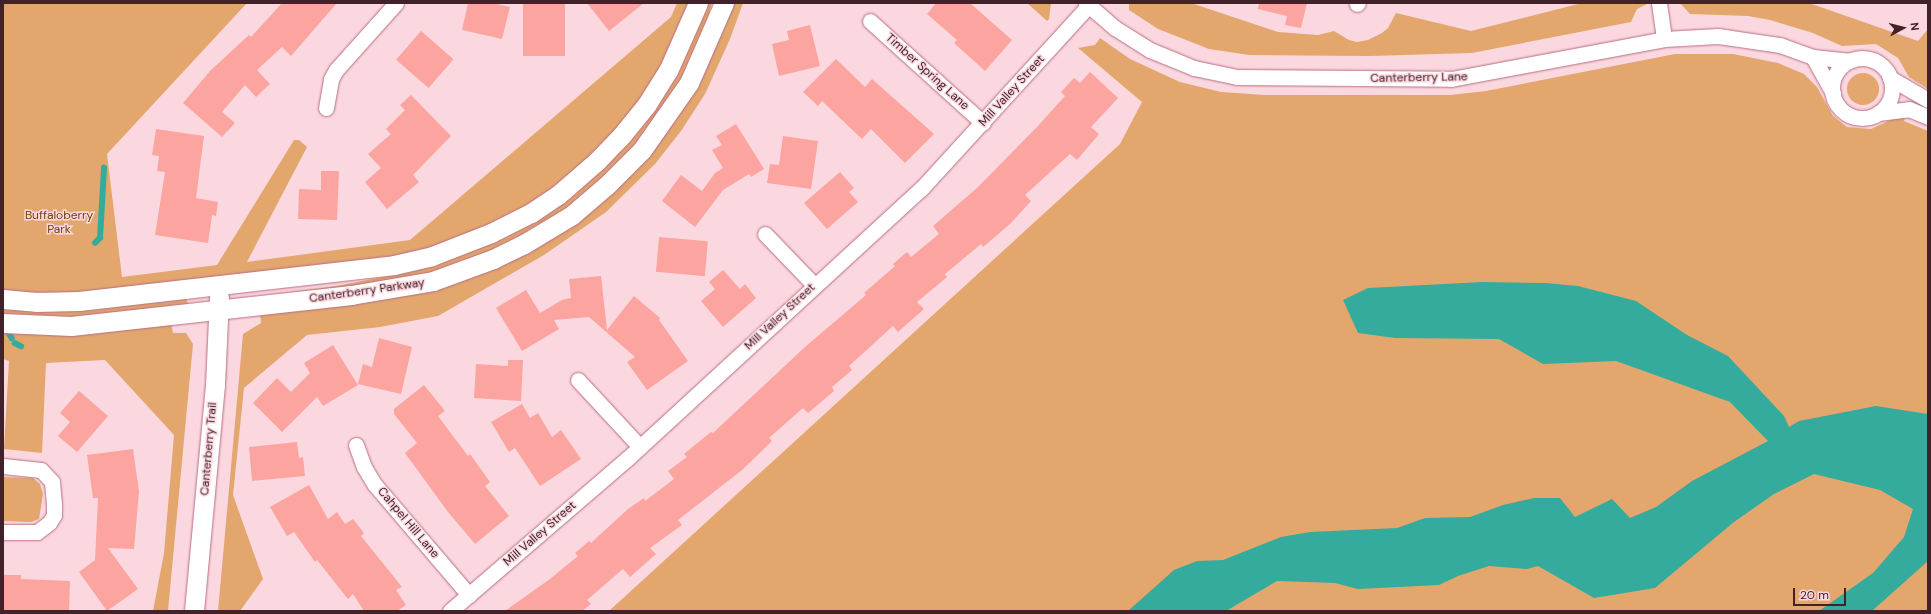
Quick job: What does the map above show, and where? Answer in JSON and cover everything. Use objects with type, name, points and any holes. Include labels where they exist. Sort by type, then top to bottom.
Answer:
[{"type":"street","points":[[326,108],[331,79],[336,70],[396,3]]},
{"type":"street","name":"Canterberry Parkway","points":[[3,299],[36,302],[79,301],[408,263],[476,240],[531,213],[586,172],[636,119],[668,71],[698,3]]},
{"type":"street","name":"Canterberry Parkway","points":[[3,323],[70,326],[220,310],[417,285],[479,265],[538,236],[595,196],[651,140],[689,83],[724,3]]},
{"type":"street","points":[[1659,3],[1664,39]]},
{"type":"street","name":"Canterberry Lane","points":[[1089,4],[1115,28],[1150,50],[1194,68],[1237,77],[1451,80],[1664,39],[1734,38],[1780,45],[1813,57],[1849,61],[1864,58],[1878,63],[1890,78],[1928,100]]},
{"type":"street","name":"Mill Valley Street","points":[[450,611],[640,447],[814,285],[921,189],[983,123],[1089,4]]},
{"type":"street","name":"Timber Spring Lane","points":[[870,21],[983,123]]},
{"type":"street","points":[[1813,57],[1842,110],[1850,115],[1869,117],[1878,113],[1909,108],[1928,117]]},
{"type":"street","points":[[1833,93],[1835,74],[1849,61]]},
{"type":"street","points":[[1878,113],[1890,98],[1890,78]]},
{"type":"street","points":[[765,234],[814,285]]},
{"type":"street","name":"Canterberry Trail","points":[[194,611],[220,310],[219,286]]},
{"type":"street","points":[[578,380],[640,447]]},
{"type":"street","name":"Cahpel Hill Lane","points":[[356,445],[364,467],[376,485],[469,595]]},
{"type":"street","points":[[3,466],[41,470],[52,482],[54,504],[52,519],[37,532],[3,532]]},
{"type":"green space","name":"Buffaloberry Park","points":[[3,3],[247,3],[107,154],[122,277],[217,265],[294,140],[299,140],[307,147],[247,262],[410,240],[671,17],[677,3],[691,3],[652,83],[605,144],[534,203],[453,242],[387,258],[78,294],[3,291]]},
{"type":"green space","points":[[705,3],[712,3],[705,30],[687,71],[633,150],[563,212],[482,257],[401,281],[255,297],[337,286],[397,274],[585,182]]},
{"type":"green space","points":[[731,3],[743,3],[730,39],[705,94],[681,131],[655,164],[606,212],[544,255],[438,316],[380,327],[307,335],[244,388],[233,495],[263,579],[240,611],[218,611],[243,334],[261,323],[260,313],[415,292],[621,183]]},
{"type":"green space","points":[[1027,3],[1051,3],[1049,19],[1047,21]]},
{"type":"green space","points":[[1129,3],[1191,3],[1278,32],[1318,35],[1334,31],[1349,40],[1357,42],[1368,40],[1382,33],[1388,28],[1396,13],[1471,31],[1582,3],[1647,4],[1637,9],[1631,22],[1472,53],[1370,56],[1249,55],[1209,49],[1158,29],[1129,10]]},
{"type":"green space","points":[[1680,3],[1809,3],[1918,41],[1928,29],[1928,89],[1909,77],[1898,58],[1876,44],[1842,46],[1813,33],[1770,20],[1748,16],[1690,14]]},
{"type":"green space","points":[[1100,38],[1130,59],[1180,82],[1221,92],[1265,95],[1450,95],[1486,91],[1675,54],[1733,54],[1778,63],[1804,74],[1817,87],[1833,116],[1847,127],[1871,129],[1897,117],[1905,116],[1904,121],[1928,131],[1928,611],[609,611],[1120,144],[1142,102],[1078,48],[1095,45]]},
{"type":"green space","points":[[1860,73],[1866,73],[1875,77],[1879,89],[1875,101],[1866,105],[1860,105],[1851,101],[1847,92],[1847,86],[1851,77]]},
{"type":"green space","points":[[186,298],[188,304],[84,318],[3,316],[3,306]]},
{"type":"green space","points":[[171,322],[173,333],[186,333],[193,344],[168,611],[153,611],[164,553],[174,435],[105,360],[46,363],[42,453],[4,449],[9,361],[3,359],[3,329]]},
{"type":"green space","points":[[3,477],[33,478],[40,484],[43,494],[39,519],[31,522],[3,521]]},
{"type":"shaded area","points":[[1482,282],[1546,283],[1578,286],[1636,301],[1687,335],[1728,356],[1784,416],[1789,427],[1799,421],[1876,406],[1928,414],[1928,561],[1872,611],[1819,611],[1873,573],[1904,537],[1913,509],[1880,490],[1814,474],[1774,494],[1734,522],[1655,588],[1594,598],[1538,566],[1527,569],[1489,566],[1458,576],[1439,585],[1358,589],[1335,583],[1277,581],[1226,611],[1128,611],[1174,570],[1197,561],[1223,560],[1281,537],[1310,532],[1397,528],[1425,518],[1470,517],[1503,505],[1534,498],[1560,498],[1575,517],[1612,499],[1630,518],[1656,507],[1692,481],[1768,441],[1730,402],[1616,361],[1543,364],[1499,339],[1395,338],[1358,333],[1343,300],[1368,288]]},
{"type":"building","points":[[282,3],[337,3],[291,56],[282,47],[257,70],[270,84],[256,97],[245,85],[222,112],[235,123],[222,137],[183,103],[210,71],[249,35],[251,37]]},
{"type":"building","points":[[468,3],[492,3],[510,7],[502,39],[462,30]]},
{"type":"building","points":[[523,3],[565,3],[565,56],[523,56]]},
{"type":"building","points":[[587,3],[644,3],[609,31]]},
{"type":"building","points":[[936,3],[970,3],[1012,40],[985,71],[954,43],[957,40],[927,14]]},
{"type":"building","points":[[1259,3],[1307,3],[1301,28],[1285,25],[1287,16],[1258,9]]},
{"type":"building","points":[[810,25],[820,66],[779,76],[772,44],[789,40],[787,31]]},
{"type":"building","points":[[421,31],[453,59],[429,88],[396,60]]},
{"type":"building","points":[[836,59],[865,87],[872,79],[934,134],[905,163],[871,129],[862,139],[822,101],[818,106],[803,92]]},
{"type":"building","points":[[1090,72],[1118,98],[1091,127],[1099,134],[1077,160],[1070,154],[1025,195],[1031,201],[1010,224],[983,247],[981,244],[945,274],[947,277],[917,302],[924,309],[898,332],[893,326],[849,366],[852,370],[832,387],[834,391],[808,413],[803,408],[769,438],[772,441],[742,470],[678,520],[682,525],[650,548],[656,554],[630,577],[623,569],[587,600],[591,604],[582,611],[505,611],[550,579],[578,556],[575,553],[589,541],[591,543],[628,509],[644,498],[645,501],[674,479],[668,471],[687,457],[684,454],[711,432],[713,433],[805,347],[866,295],[864,293],[895,266],[893,264],[907,252],[911,257],[939,234],[933,226],[977,188],[1037,127],[1065,96],[1061,92],[1074,78],[1080,83]]},
{"type":"building","points":[[411,95],[451,136],[413,175],[419,182],[387,209],[365,182],[381,168],[368,154],[391,134],[386,129],[405,110],[400,105]]},
{"type":"building","points":[[736,124],[764,169],[751,177],[749,174],[723,190],[695,227],[662,201],[681,175],[702,191],[715,173],[723,168],[712,150],[722,145],[716,136]]},
{"type":"building","points":[[156,129],[204,136],[196,198],[218,202],[216,216],[212,215],[208,243],[155,235],[165,172],[157,171],[159,156],[152,155]]},
{"type":"building","points":[[783,136],[818,141],[811,189],[767,183],[770,164],[779,165]]},
{"type":"building","points":[[321,171],[339,171],[337,220],[298,219],[299,189],[321,190]]},
{"type":"building","points":[[840,172],[854,188],[849,192],[858,202],[827,229],[804,203]]},
{"type":"building","points":[[659,237],[708,241],[705,276],[656,272]]},
{"type":"building","points":[[723,270],[740,289],[745,284],[756,298],[723,327],[701,301],[715,289],[709,282]]},
{"type":"building","points":[[601,276],[607,330],[634,296],[660,318],[659,320],[688,361],[647,390],[627,362],[635,357],[589,317],[554,320],[559,329],[522,351],[496,308],[526,290],[540,313],[562,300],[571,298],[569,279]]},
{"type":"building","points":[[379,338],[412,347],[401,394],[358,384],[363,364],[372,367]]},
{"type":"building","points":[[333,345],[358,385],[323,406],[317,397],[282,432],[253,403],[277,378],[291,392],[310,373],[304,363]]},
{"type":"building","points":[[508,360],[523,360],[521,401],[474,398],[476,364],[508,366]]},
{"type":"building","points":[[424,385],[445,411],[438,416],[468,456],[470,454],[490,482],[485,486],[509,516],[475,544],[448,512],[405,453],[417,443],[394,414],[394,409]]},
{"type":"building","points":[[79,391],[108,416],[77,452],[58,436],[70,422],[60,413]]},
{"type":"building","points":[[522,404],[530,418],[538,413],[552,437],[561,430],[581,459],[540,486],[515,448],[509,452],[491,422]]},
{"type":"building","points":[[297,442],[299,458],[303,457],[305,476],[252,481],[249,447]]},
{"type":"building","points":[[133,449],[139,492],[134,549],[108,548],[138,589],[107,611],[79,572],[95,560],[98,498],[93,498],[87,455]]},
{"type":"building","points":[[309,485],[328,519],[337,512],[345,524],[353,519],[364,533],[361,536],[402,587],[396,590],[406,605],[397,611],[364,611],[353,594],[348,599],[317,560],[315,562],[294,532],[287,536],[270,507]]},
{"type":"building","points":[[3,575],[21,575],[21,579],[70,581],[69,611],[3,611]]},
{"type":"waterway","points":[[95,243],[100,238],[104,168]]},
{"type":"waterway","points":[[8,331],[12,338]]},
{"type":"waterway","points":[[15,343],[21,346]]}]
